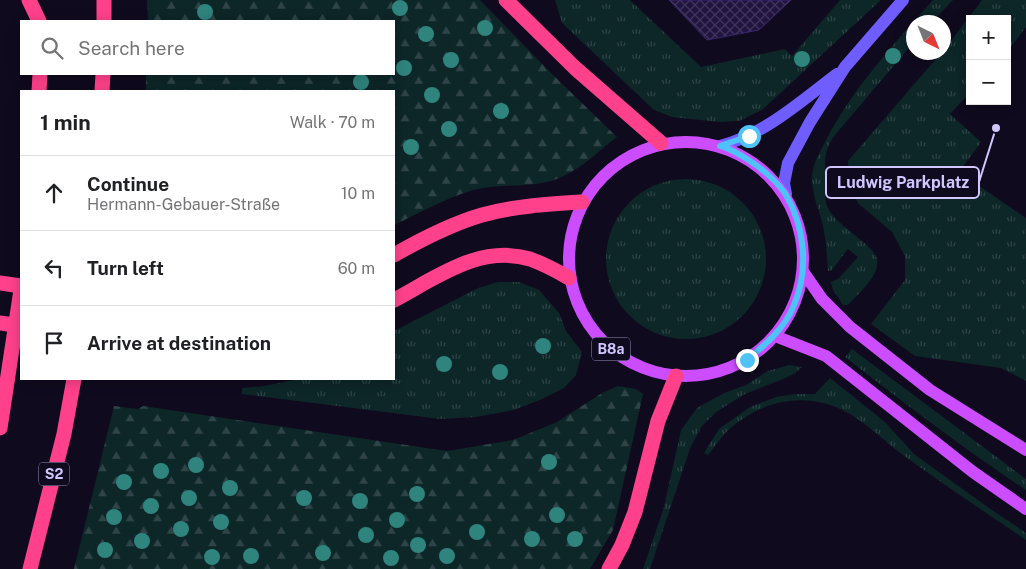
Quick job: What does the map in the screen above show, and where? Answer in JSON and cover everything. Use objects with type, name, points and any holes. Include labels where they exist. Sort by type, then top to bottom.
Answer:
[{"type":"highway","points":[[29,0],[40,20]]},
{"type":"highway","points":[[41,0],[41,20]]},
{"type":"highway","points":[[104,0],[104,20]]},
{"type":"highway","points":[[506,0],[575,68],[661,143]]},
{"type":"highway","points":[[39,90],[40,75]]},
{"type":"highway","points":[[102,90],[103,75]]},
{"type":"highway","points":[[395,254],[451,226],[483,215],[542,205],[582,202]]},
{"type":"highway","points":[[395,299],[452,269],[474,259],[492,255],[511,255],[531,260],[569,278]]},
{"type":"highway","points":[[0,283],[20,286]]},
{"type":"highway","points":[[0,428],[20,297]]},
{"type":"highway","points":[[0,323],[20,326]]},
{"type":"highway","points":[[609,569],[622,546],[635,512],[658,421],[676,376]]},
{"type":"highway","name":"S2","points":[[30,569],[64,434],[74,380]]},
{"type":"main road","name":"B8a","points":[[695,140],[720,146],[728,148],[761,168],[786,194],[801,232],[804,273],[794,306],[776,336],[747,360],[713,374],[676,376],[643,369],[613,352],[593,332],[577,306],[569,278],[570,239],[582,202],[602,175],[629,155],[661,143],[695,140]]},
{"type":"main road","points":[[804,273],[822,299],[857,333],[930,390],[1026,450]]},
{"type":"main road","points":[[776,336],[826,356],[972,472],[1026,508]]},
{"type":"street","points":[[786,194],[784,183],[788,163],[810,122],[844,67],[904,0]]},
{"type":"street","points":[[720,146],[764,129],[844,67]]},
{"type":"green space","points":[[147,0],[480,0],[617,137],[584,164],[557,179],[537,184],[477,189],[449,199],[395,225],[395,90],[146,90],[146,75],[395,75],[395,20],[148,20]]},
{"type":"green space","points":[[555,0],[630,0],[701,67],[785,49],[792,56],[840,0],[881,0],[762,110],[739,121],[719,122],[672,117],[654,110],[562,23]]},
{"type":"green space","points":[[933,0],[953,0],[939,15],[920,15]]},
{"type":"green space","points":[[982,0],[1026,0],[1026,27],[1011,47],[1011,15],[971,15]]},
{"type":"green space","points":[[966,21],[966,97],[950,114],[981,142],[959,172],[1026,218],[1026,381],[1001,368],[915,356],[871,324],[905,280],[905,256],[892,232],[859,204],[849,188],[848,161],[935,60],[951,60],[951,41]]},
{"type":"green space","points":[[906,31],[906,51],[831,140],[825,158],[825,199],[827,206],[838,221],[870,248],[877,259],[875,272],[868,284],[849,304],[843,305],[833,290],[831,282],[839,278],[858,257],[848,249],[832,270],[828,271],[826,246],[813,190],[812,174],[819,153],[846,106],[887,52]]},
{"type":"green space","points":[[686,179],[717,185],[737,197],[748,208],[760,228],[766,259],[760,290],[748,310],[737,321],[717,333],[686,339],[655,333],[635,321],[624,310],[612,290],[606,259],[612,228],[624,208],[635,197],[655,185]]},
{"type":"green space","points":[[498,282],[519,282],[539,290],[559,313],[566,331],[582,352],[576,375],[564,388],[514,410],[476,417],[440,419],[242,394],[242,388],[294,380],[395,380],[395,330],[478,288]]},
{"type":"green space","points":[[852,349],[1026,479],[1026,490],[934,425],[845,357]]},
{"type":"green space","points":[[789,365],[802,367],[794,374],[745,394],[716,412],[702,426],[691,446],[650,569],[643,569],[664,507],[681,430],[697,408],[724,393],[746,385],[768,371]]},
{"type":"green space","points":[[830,378],[884,421],[914,454],[1026,533],[1026,540],[907,458],[853,416],[823,403],[791,401],[761,409],[747,416],[730,429],[708,455],[704,453],[719,429],[750,407],[776,397],[795,394],[815,394]]},
{"type":"green space","points":[[618,386],[636,389],[643,394],[613,530],[590,569],[74,569],[114,406],[138,409],[143,406],[447,451],[513,440],[557,422],[602,393]]},
{"type":"building","points":[[669,0],[791,0],[759,30],[707,40]]},
{"type":"place","name":"Ludwig Parkplatz","points":[[996,128]]},
{"type":"route","points":[[747,360],[776,336],[794,306],[804,273],[801,232],[786,194],[761,168],[728,148],[720,146],[749,136]]}]
